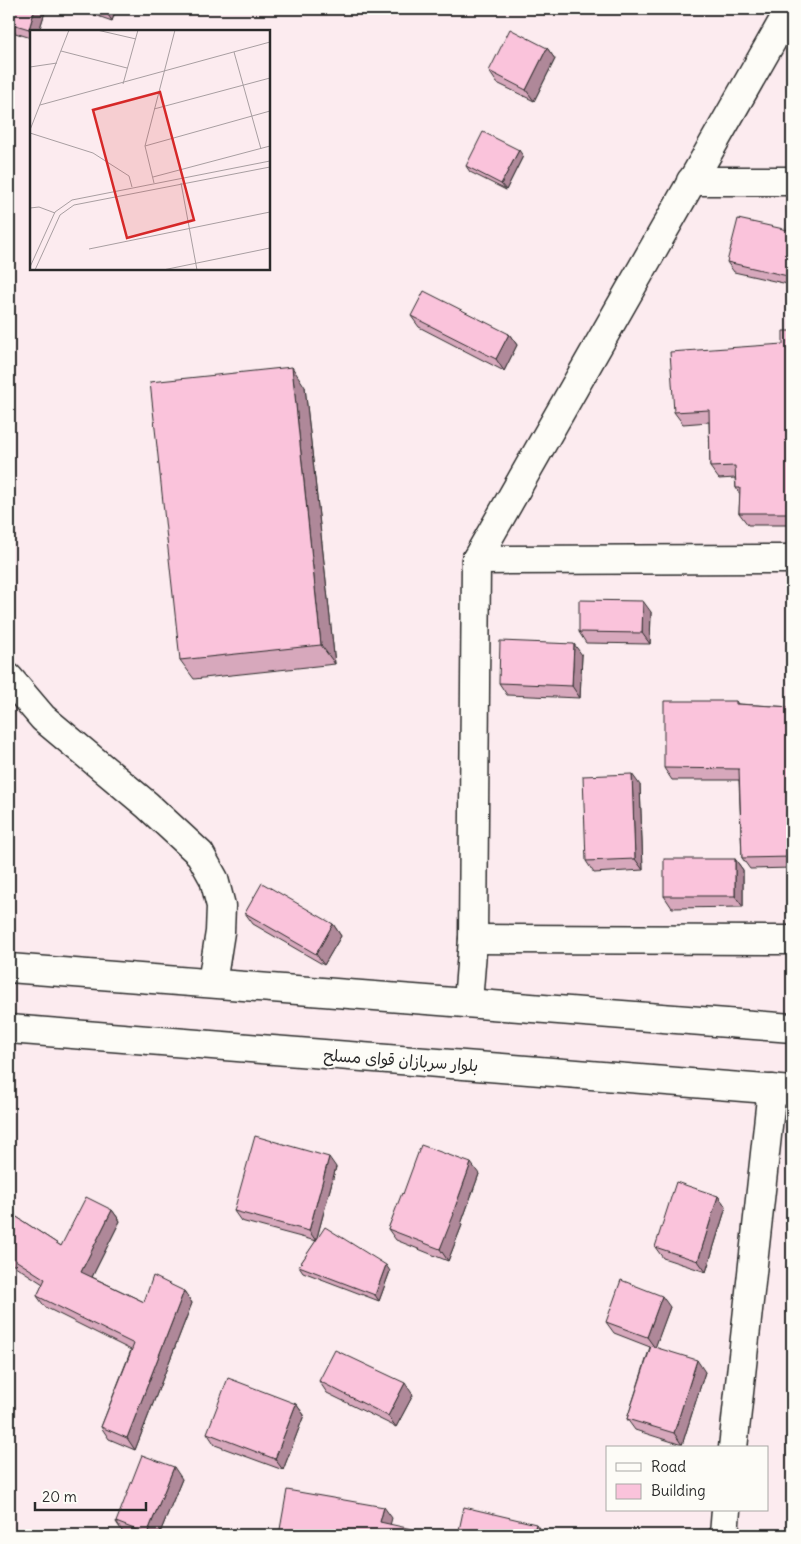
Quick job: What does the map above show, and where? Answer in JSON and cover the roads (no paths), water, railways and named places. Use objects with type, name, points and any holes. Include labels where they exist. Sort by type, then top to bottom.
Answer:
[{"type":"street","points":[[468,1002],[473,940],[476,560],[790,9]]},
{"type":"street","points":[[691,181],[792,181]]},
{"type":"street","points":[[476,560],[792,559]]},
{"type":"street","points":[[9,678],[43,718],[147,805],[200,854],[214,879],[222,906],[212,983]]},
{"type":"street","points":[[473,940],[792,940]]},
{"type":"street","points":[[9,968],[792,1028]]},
{"type":"street","name":"بلوار سربازان قوای مسلح","points":[[9,1029],[782,1090]]},
{"type":"street","points":[[733,1446],[782,1090]]},
{"type":"street","points":[[724,1535],[726,1512]]}]
